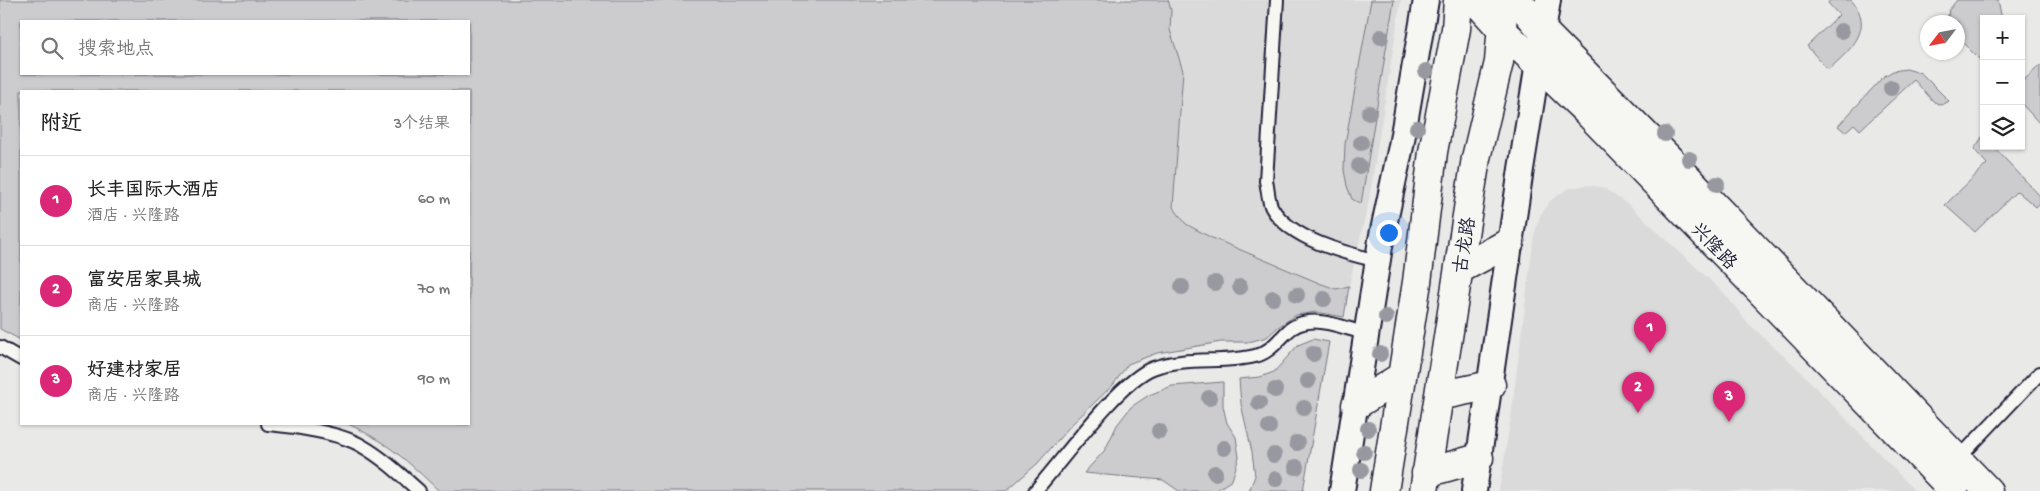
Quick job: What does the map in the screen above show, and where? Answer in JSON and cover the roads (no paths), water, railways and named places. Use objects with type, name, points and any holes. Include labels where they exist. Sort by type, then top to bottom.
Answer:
[{"type":"main road","points":[[1384,491],[1417,282],[1433,152],[1456,28],[1458,0]]},
{"type":"main road","name":"兴隆路","points":[[1475,0],[1585,110],[1954,491]]},
{"type":"main road","name":"古龙路","points":[[1425,482],[1476,158],[1499,62],[1504,0]]},
{"type":"main road","name":"兴隆路","points":[[1517,0],[1542,30],[1688,177],[1988,491]]},
{"type":"main road","points":[[1460,269],[1510,242]]},
{"type":"main road","points":[[1356,405],[1402,376]]},
{"type":"main road","points":[[1439,396],[1491,385]]},
{"type":"main road","points":[[1425,482],[1479,458]]},
{"type":"street","points":[[1342,491],[1378,261],[1401,146],[1426,0]]},
{"type":"street","points":[[1474,491],[1491,385],[1510,242],[1548,0]]},
{"type":"lane","points":[[1278,0],[1266,181],[1271,207],[1286,224],[1310,239],[1336,249],[1378,261]]},
{"type":"lane","points":[[1035,491],[1111,402],[1131,382],[1152,369],[1197,360],[1256,356],[1275,346],[1286,332],[1297,324],[1314,321],[1367,334]]},
{"type":"lane","points":[[0,347],[20,358]]},
{"type":"lane","points":[[1958,459],[2040,373]]},
{"type":"lane","points":[[274,425],[318,432],[360,444],[390,465],[419,491]]},
{"type":"place","name":"长丰国际大酒店","points":[[1650,353]]},
{"type":"place","name":"富安居家具城","points":[[1638,413]]},
{"type":"place","name":"好建材家居","points":[[1729,422]]}]
